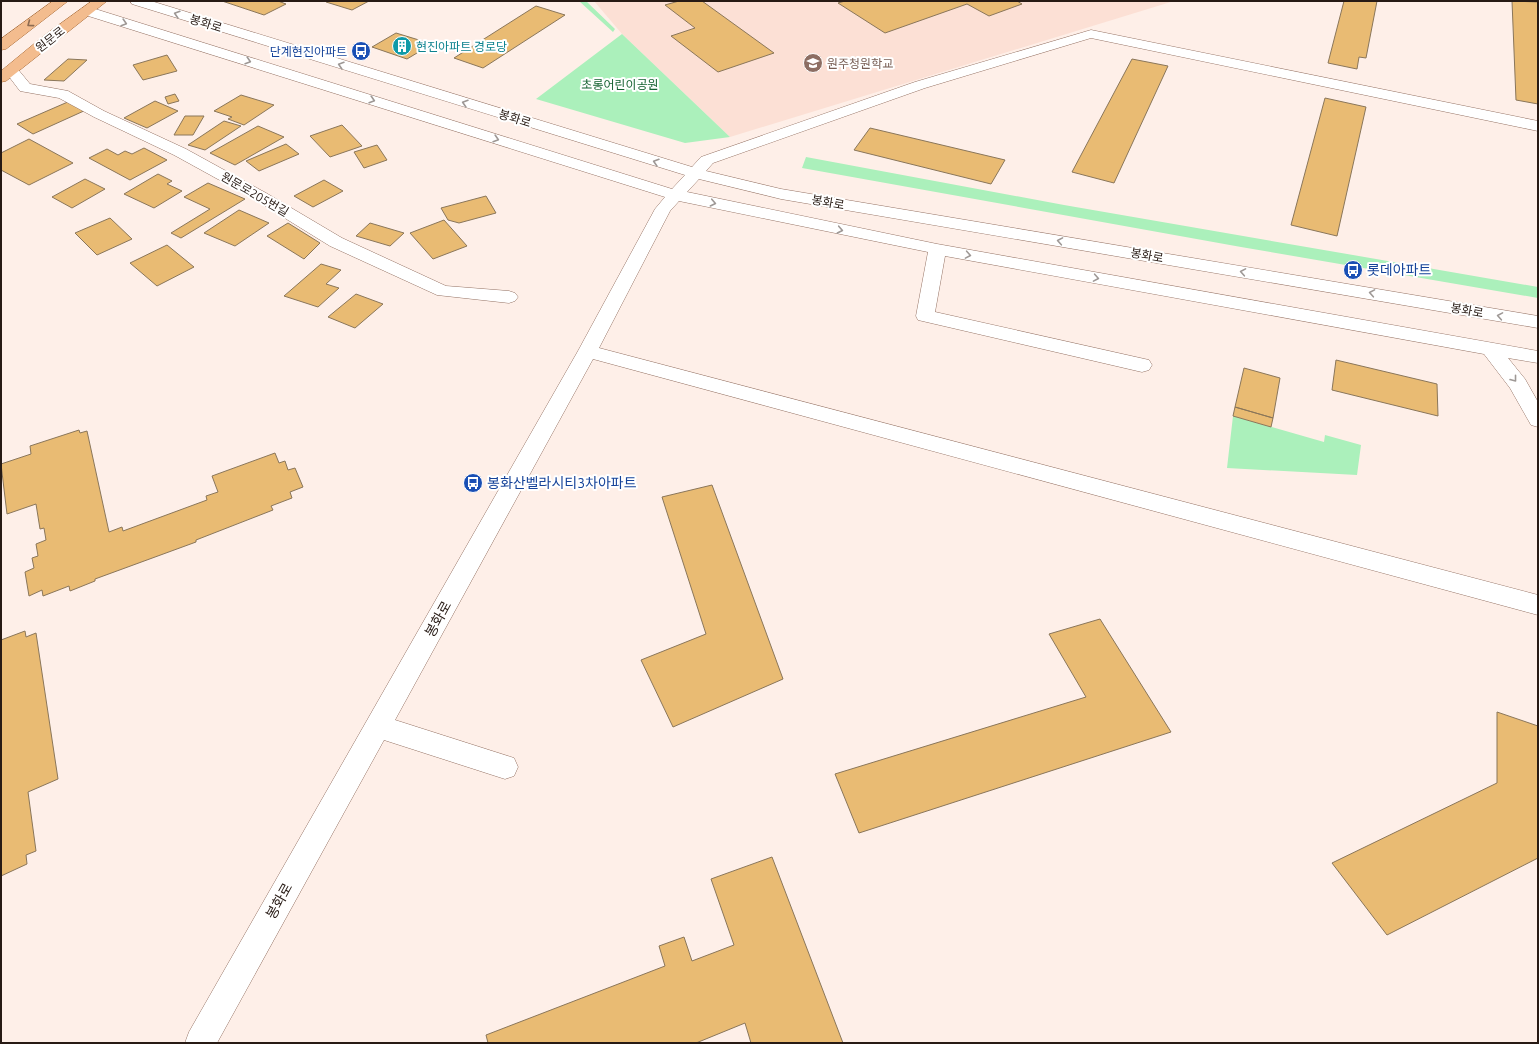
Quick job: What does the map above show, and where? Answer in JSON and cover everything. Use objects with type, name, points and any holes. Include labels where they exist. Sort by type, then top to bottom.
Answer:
[{"type":"main road","name":"원문로","points":[[1,46],[58,1]]},
{"type":"main road","name":"봉화로","points":[[58,1],[87,11]]},
{"type":"main road","name":"원문로","points":[[6,74],[51,37],[100,1]]},
{"type":"street","name":"봉화로","points":[[137,1],[694,173],[780,194],[1538,322]]},
{"type":"street","name":"봉화로","points":[[87,11],[675,195],[937,249],[1538,357]]},
{"type":"street","points":[[675,195],[707,160],[920,85],[1091,34],[1538,126]]},
{"type":"street","name":"원문로205번길","points":[[6,74],[25,88],[63,94],[99,114],[180,152],[260,196],[336,242],[443,291],[509,297]]},
{"type":"street","name":"봉화로","points":[[200,1043],[588,351],[662,209],[675,195]]},
{"type":"street","points":[[937,249],[925,316],[1142,365]]},
{"type":"street","points":[[1490,348],[1518,384],[1538,421]]},
{"type":"street","points":[[588,351],[1538,605]]},
{"type":"street","points":[[377,726],[505,767]]},
{"type":"shaded area","name":"원주청원학교","points":[[594,1],[1174,1],[730,137],[622,34]]},
{"type":"green space","points":[[579,1],[586,1],[615,29],[613,32]]},
{"type":"green space","name":"초롱어린이공원","points":[[622,34],[730,137],[685,143],[536,99]]},
{"type":"green space","points":[[806,157],[1064,205],[1538,287],[1538,298],[1241,247],[802,168]]},
{"type":"green space","points":[[1233,416],[1324,442],[1325,435],[1361,445],[1357,475],[1227,468]]},
{"type":"building","points":[[222,1],[278,1],[286,4],[264,15]]},
{"type":"building","points":[[369,1],[352,10],[326,2]]},
{"type":"building","points":[[679,1],[702,1],[774,53],[718,72],[671,36],[695,28],[665,5]]},
{"type":"building","points":[[845,1],[1017,1],[1022,4],[989,16],[967,4],[885,33],[838,3]]},
{"type":"building","points":[[1344,1],[1377,1],[1366,58],[1359,57],[1357,69],[1328,63]]},
{"type":"building","points":[[1512,1],[1538,2],[1538,104],[1516,100]]},
{"type":"building","points":[[536,6],[565,15],[483,68],[454,58]]},
{"type":"building","name":"현진아파트 경로당","points":[[396,33],[432,44],[407,59],[372,47]]},
{"type":"building","points":[[167,55],[177,71],[143,80],[133,65]]},
{"type":"building","points":[[68,59],[87,60],[64,81],[44,80]]},
{"type":"building","points":[[1132,59],[1168,66],[1114,183],[1072,172]]},
{"type":"building","points":[[175,94],[179,101],[168,104],[165,97]]},
{"type":"building","points":[[241,95],[274,105],[244,125],[228,119],[232,117],[214,111]]},
{"type":"building","points":[[1325,98],[1366,107],[1337,236],[1291,225]]},
{"type":"building","points":[[70,101],[86,110],[33,134],[17,124]]},
{"type":"building","points":[[155,101],[178,111],[147,128],[124,118]]},
{"type":"building","points":[[185,116],[204,116],[193,135],[174,135]]},
{"type":"building","points":[[224,121],[241,126],[205,150],[188,145]]},
{"type":"building","points":[[342,125],[362,146],[330,157],[310,136]]},
{"type":"building","points":[[258,126],[284,137],[235,165],[210,153]]},
{"type":"building","points":[[870,128],[1005,160],[991,184],[854,150]]},
{"type":"building","points":[[29,139],[73,163],[29,185],[1,170],[1,153]]},
{"type":"building","points":[[286,144],[299,154],[259,171],[246,161]]},
{"type":"building","points":[[377,145],[387,160],[364,168],[354,152]]},
{"type":"building","points":[[144,148],[167,160],[130,180],[89,158],[107,149],[118,155],[125,151],[132,154]]},
{"type":"building","points":[[158,174],[172,181],[167,184],[182,191],[154,208],[124,194]]},
{"type":"building","points":[[85,179],[105,189],[72,208],[52,197]]},
{"type":"building","points":[[324,180],[343,191],[313,207],[294,196]]},
{"type":"building","points":[[208,183],[245,199],[181,238],[171,233],[210,209],[184,197]]},
{"type":"building","points":[[486,196],[496,213],[459,223],[448,220],[441,208]]},
{"type":"building","points":[[239,210],[269,223],[235,246],[204,233]]},
{"type":"building","points":[[110,218],[132,239],[97,255],[75,233]]},
{"type":"building","points":[[444,220],[467,246],[433,259],[410,233]]},
{"type":"building","points":[[288,223],[320,243],[304,259],[267,236]]},
{"type":"building","points":[[370,223],[404,233],[390,246],[356,236]]},
{"type":"building","points":[[167,245],[194,267],[157,286],[130,263]]},
{"type":"building","points":[[321,264],[341,270],[326,284],[339,288],[318,307],[284,296]]},
{"type":"building","points":[[356,294],[383,304],[355,328],[328,317]]},
{"type":"building","points":[[1336,360],[1437,384],[1438,416],[1332,390]]},
{"type":"building","points":[[1244,368],[1280,378],[1273,418],[1235,407]]},
{"type":"building","points":[[1235,407],[1273,418],[1271,427],[1233,416]]},
{"type":"building","points":[[79,430],[80,433],[87,431],[109,532],[122,527],[123,531],[207,500],[206,496],[218,492],[212,476],[275,453],[279,463],[285,461],[288,470],[295,468],[303,487],[290,492],[292,498],[271,506],[273,510],[196,540],[196,542],[95,579],[95,581],[70,591],[69,586],[43,596],[42,590],[29,596],[25,572],[34,568],[32,558],[38,556],[36,544],[46,540],[44,528],[40,529],[36,504],[7,514],[1,464],[31,454],[30,446]]},
{"type":"building","points":[[712,485],[783,679],[673,727],[641,660],[706,634],[662,497]]},
{"type":"building","points":[[1100,619],[1171,732],[859,833],[835,774],[1086,697],[1049,634]]},
{"type":"building","points":[[25,631],[26,637],[36,633],[58,779],[28,792],[36,851],[26,855],[27,864],[1,876],[1,640]]},
{"type":"building","points":[[1497,712],[1538,726],[1538,858],[1387,935],[1332,863],[1497,783]]},
{"type":"building","points":[[772,857],[843,1043],[751,1043],[745,1023],[696,1043],[488,1043],[486,1035],[665,966],[659,946],[684,937],[692,961],[734,945],[711,879]]},
{"type":"place","name":"현진아파트 경로당","points":[[402,46]]},
{"type":"place","name":"단계현진아파트","points":[[361,51]]},
{"type":"place","name":"원주청원학교","points":[[813,63]]},
{"type":"place","name":"롯데아파트","points":[[1353,270]]},
{"type":"place","name":"봉화산벨라시티3차아파트","points":[[473,483]]}]
